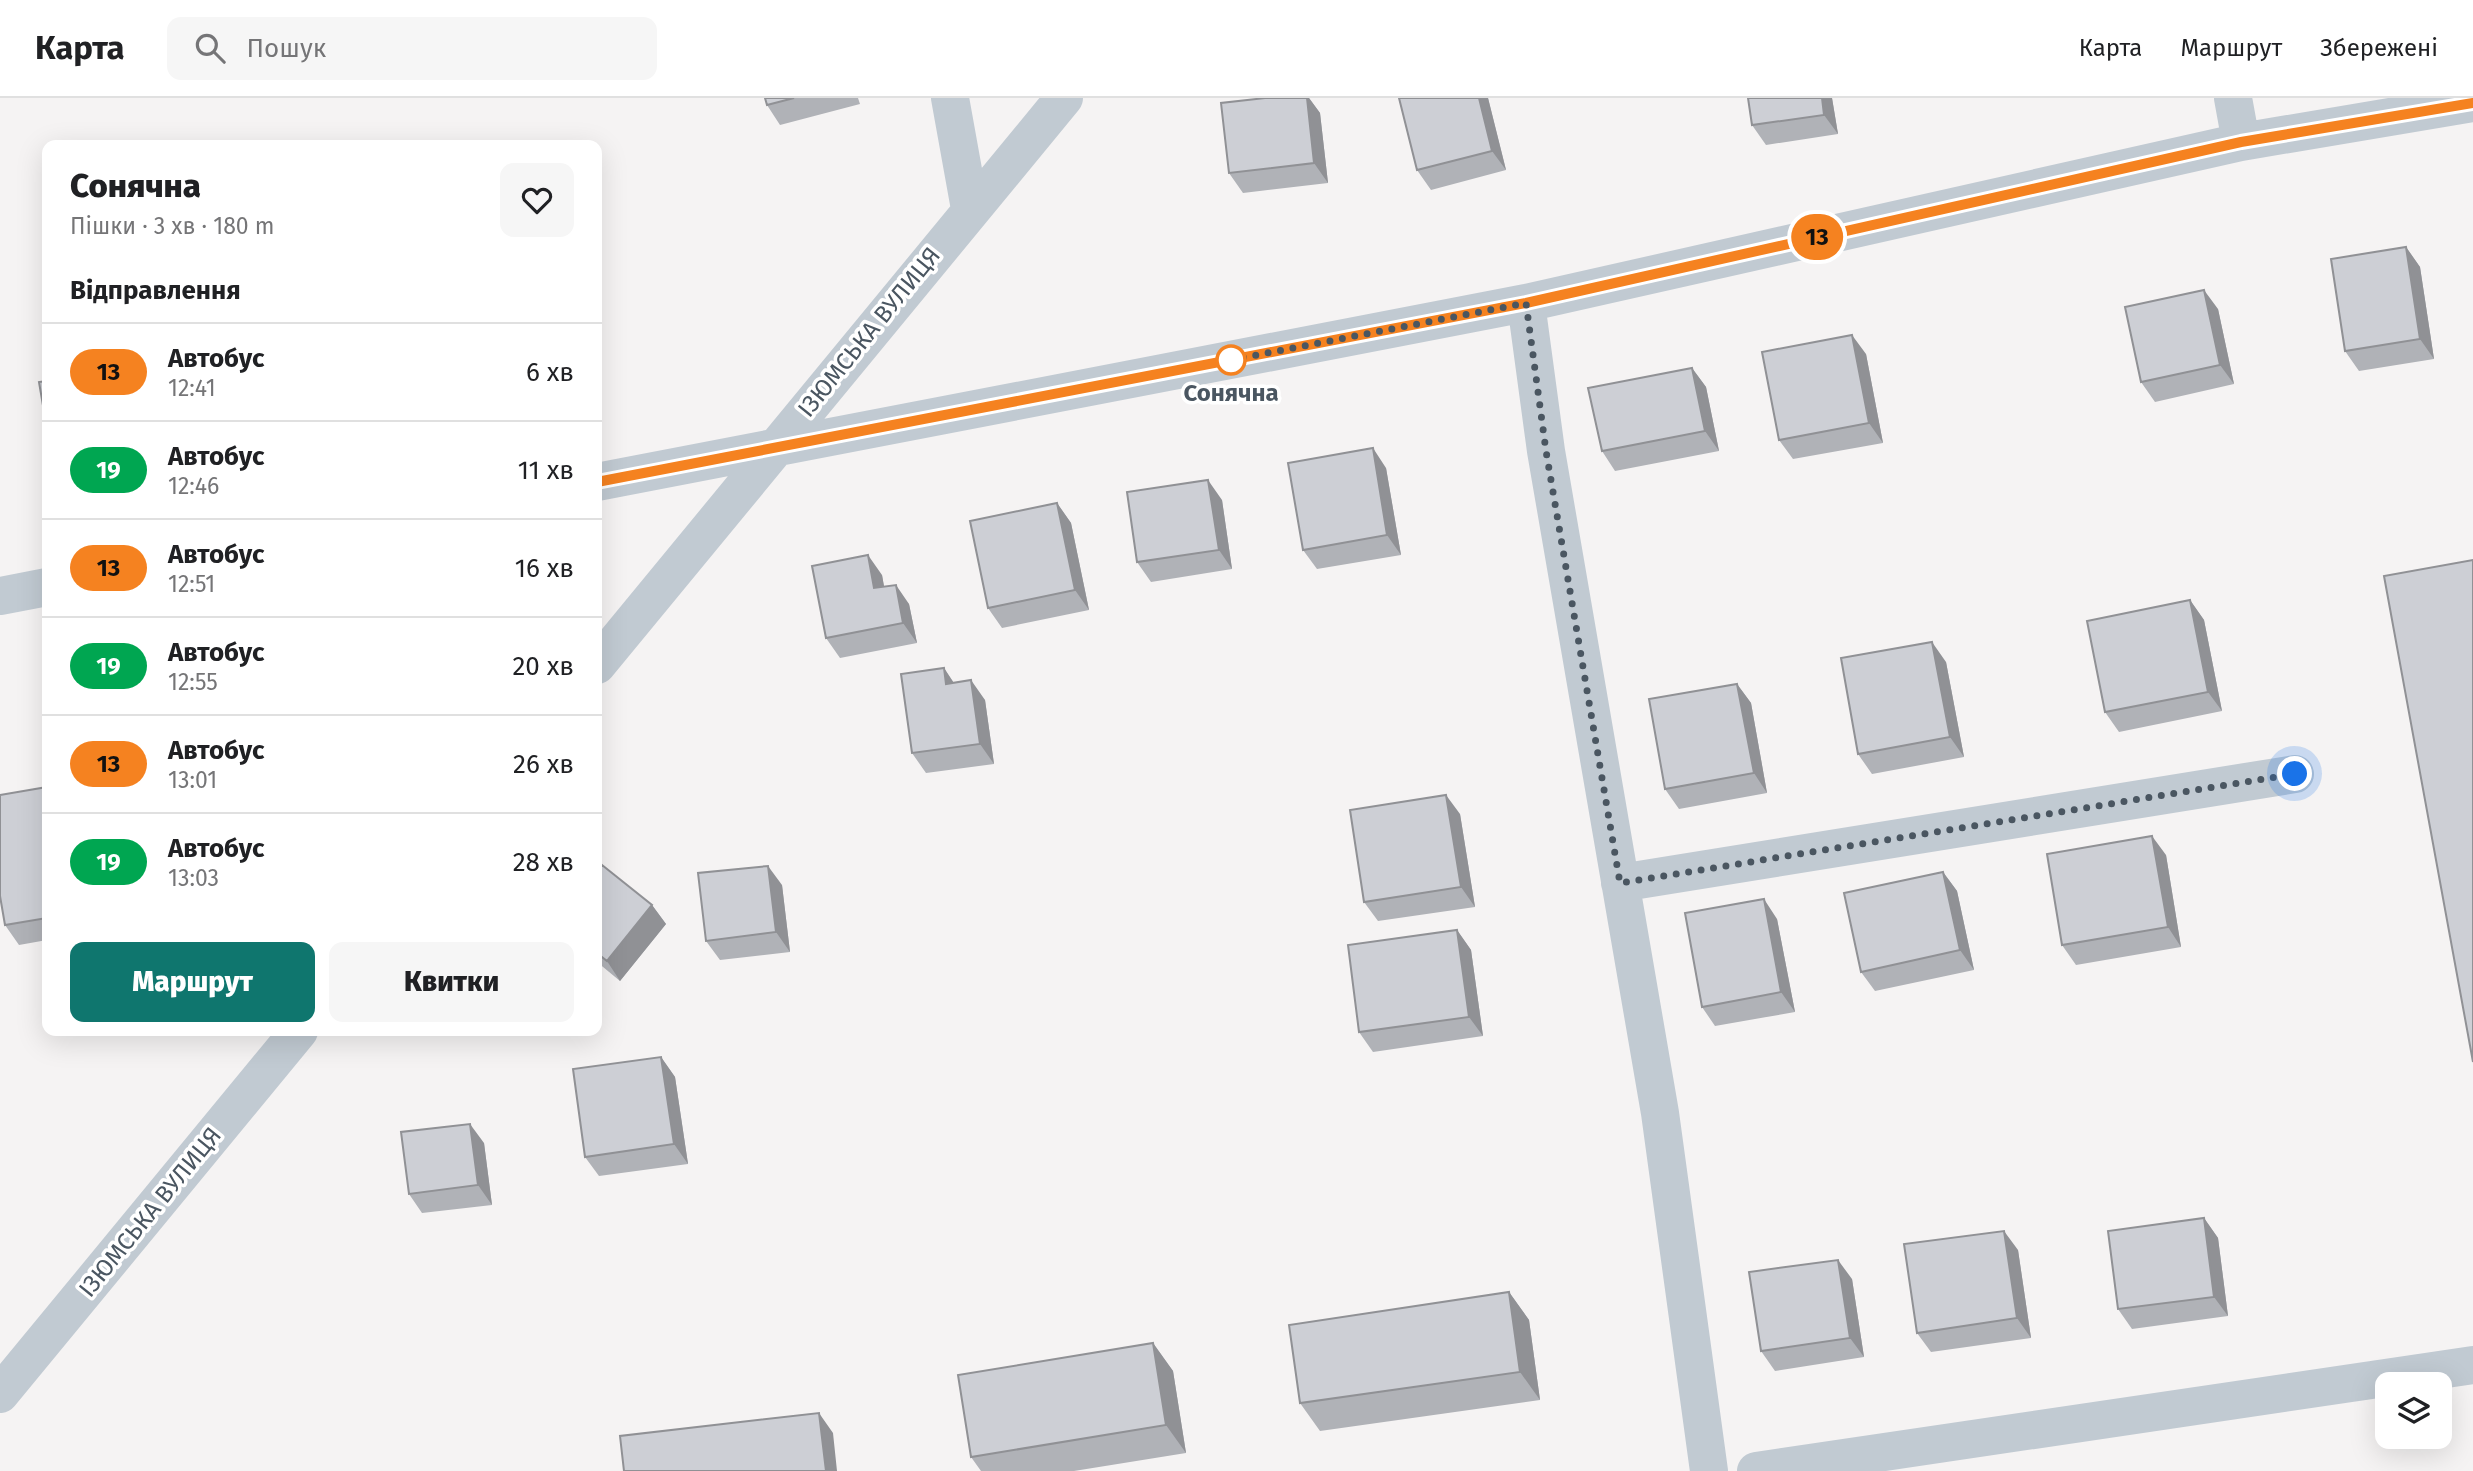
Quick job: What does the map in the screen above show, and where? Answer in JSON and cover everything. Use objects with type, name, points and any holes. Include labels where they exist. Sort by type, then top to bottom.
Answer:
[{"type":"street","points":[[950,98],[970,209]]},
{"type":"street","name":"ІЗЮМСЬКА ВУЛИЦЯ","points":[[602,659],[1064,98]]},
{"type":"street","points":[[2233,98],[2241,142]]},
{"type":"street","points":[[602,481],[1526,303],[2241,142],[2473,103]]},
{"type":"street","points":[[1526,303],[1546,451],[1660,1113],[1709,1471]]},
{"type":"street","points":[[0,596],[42,588]]},
{"type":"street","points":[[1620,883],[2295,774]]},
{"type":"street","name":"ІЗЮМСЬКА ВУЛИЦЯ","points":[[0,1394],[295,1036]]},
{"type":"street","points":[[1756,1471],[2473,1365]]},
{"type":"building","points":[[765,98],[794,98],[767,105]]},
{"type":"building","points":[[1265,98],[1307,98],[1314,163],[1229,173],[1221,103]]},
{"type":"building","points":[[1399,98],[1479,98],[1492,151],[1417,170]]},
{"type":"building","points":[[1748,98],[1822,98],[1824,115],[1752,125]]},
{"type":"building","points":[[2406,247],[2420,339],[2345,351],[2331,259]]},
{"type":"building","points":[[2204,290],[2220,365],[2141,382],[2125,307]]},
{"type":"building","points":[[1852,335],[1869,423],[1779,440],[1762,352]]},
{"type":"building","points":[[1692,368],[1705,431],[1602,451],[1588,388]]},
{"type":"building","points":[[1373,448],[1387,535],[1303,550],[1288,463]]},
{"type":"building","points":[[1208,480],[1219,550],[1137,562],[1127,492]]},
{"type":"building","points":[[1057,503],[1075,590],[988,608],[970,521]]},
{"type":"building","points":[[868,555],[874,588],[896,585],[903,623],[826,638],[812,566]]},
{"type":"building","points":[[2473,560],[2473,1062],[2384,576]]},
{"type":"building","points":[[2190,600],[2208,692],[2105,712],[2087,621]]},
{"type":"building","points":[[1932,642],[1950,737],[1858,754],[1841,658]]},
{"type":"building","points":[[944,668],[946,684],[971,680],[980,744],[912,753],[901,674]]},
{"type":"building","points":[[1737,684],[1754,773],[1665,789],[1649,699]]},
{"type":"building","points":[[42,788],[42,919],[5,925],[0,896],[0,795]]},
{"type":"building","points":[[1446,795],[1461,887],[1364,902],[1350,810]]},
{"type":"building","points":[[2152,836],[2168,927],[2062,945],[2047,854]]},
{"type":"building","points":[[602,865],[652,905],[607,961],[602,957]]},
{"type":"building","points":[[768,866],[776,932],[706,941],[698,873]]},
{"type":"building","points":[[1943,872],[1960,950],[1861,972],[1844,893]]},
{"type":"building","points":[[1764,899],[1781,992],[1702,1007],[1685,913]]},
{"type":"building","points":[[1457,930],[1469,1017],[1359,1032],[1348,945]]},
{"type":"building","points":[[661,1057],[674,1144],[585,1157],[573,1069]]},
{"type":"building","points":[[470,1124],[478,1185],[409,1194],[401,1132]]},
{"type":"building","points":[[2204,1218],[2214,1297],[2118,1309],[2108,1231]]},
{"type":"building","points":[[2004,1231],[2017,1318],[1917,1333],[1904,1244]]},
{"type":"building","points":[[1838,1260],[1850,1338],[1761,1351],[1749,1272]]},
{"type":"building","points":[[1509,1292],[1520,1372],[1300,1403],[1289,1325]]},
{"type":"building","points":[[1153,1343],[1166,1425],[971,1457],[958,1375]]},
{"type":"building","points":[[819,1413],[826,1471],[624,1471],[620,1436]]},
{"type":"bus line","name":"13","points":[[602,481],[1526,303],[2241,142],[2473,103]]},
{"type":"place","name":"Сонячна","points":[[1231,360]]},
{"type":"route","points":[[1231,360],[1526,303],[1546,451],[1620,883],[2295,774]]}]
